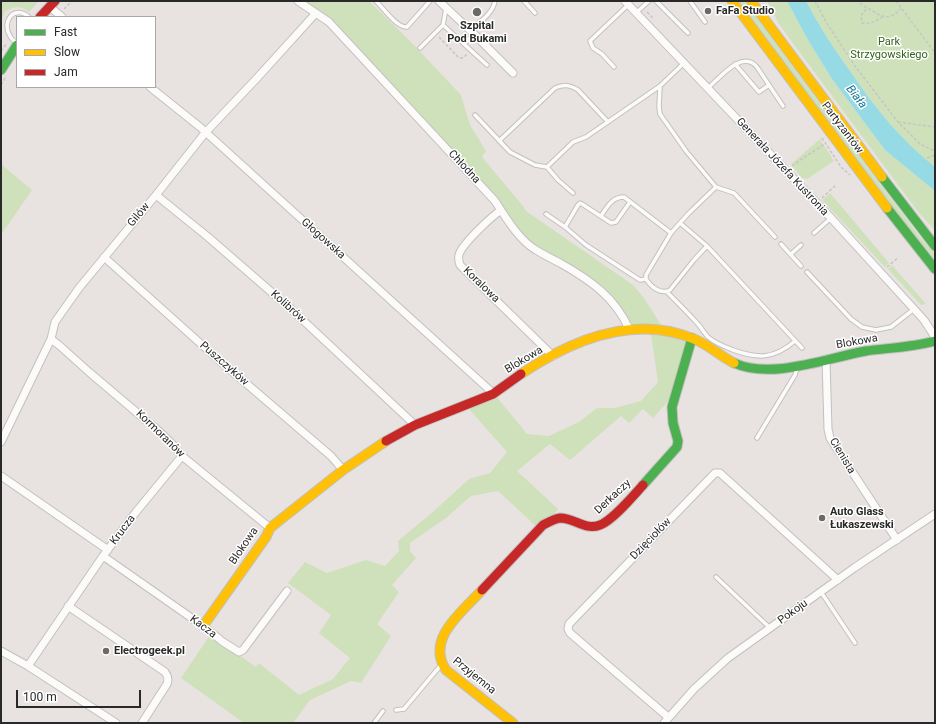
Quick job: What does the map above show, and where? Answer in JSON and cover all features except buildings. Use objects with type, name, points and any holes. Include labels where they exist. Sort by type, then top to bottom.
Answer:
[{"type":"street","name":"Chłodna","points":[[298,1],[329,22],[495,201],[512,227],[535,250],[582,276],[608,297],[621,314],[629,329]]},
{"type":"street","points":[[439,1],[514,73]]},
{"type":"street","name":"Partyzantów","points":[[732,1],[900,226],[935,269]]},
{"type":"street","name":"Partyzantów","points":[[751,1],[935,246]]},
{"type":"street","name":"Generała Józefa Kustronia","points":[[626,3],[831,218],[924,320],[935,337]]},
{"type":"street","points":[[41,16],[53,4],[61,16]]},
{"type":"street","name":"Gilów","points":[[1,442],[50,339],[55,322],[59,315],[205,133],[264,72],[316,13]]},
{"type":"street","points":[[1,70],[16,47]]},
{"type":"street","name":"Głogowska","points":[[151,88],[200,127],[494,394]]},
{"type":"street","name":"Kolibrów","points":[[156,194],[292,310],[415,425]]},
{"type":"street","name":"Koralowa","points":[[501,210],[474,235],[460,252],[458,261],[460,265],[554,356]]},
{"type":"street","name":"Puszczyków","points":[[104,257],[220,361],[331,456],[343,470]]},
{"type":"street","name":"Blokowa","points":[[203,626],[249,561],[270,528],[343,470],[379,446],[415,425],[494,394],[523,373],[584,341],[601,334],[629,329],[673,333],[692,338],[705,344],[727,360],[740,366],[772,369],[798,367],[826,359],[935,341]]},
{"type":"street","name":"Derkaczy","points":[[441,637],[446,629],[493,577],[543,525],[557,518],[570,520],[584,526],[592,527],[604,523],[642,486],[677,447],[678,441],[672,419],[672,407],[692,338]]},
{"type":"street","name":"Kormoranów","points":[[50,339],[160,433],[182,456],[270,528]]},
{"type":"street","name":"Cienista","points":[[826,359],[828,429],[830,438],[897,540]]},
{"type":"street","name":"Krucza","points":[[28,666],[105,553],[182,456]]},
{"type":"street","name":"Dzięciołów","points":[[666,720],[568,629],[569,624],[714,473],[720,473],[838,580]]},
{"type":"street","name":"Kacza","points":[[1,476],[223,642],[239,652],[287,591]]},
{"type":"street","name":"Pokoju","points":[[666,720],[709,674],[744,646],[935,514]]},
{"type":"street","points":[[68,606],[165,672],[167,675],[167,684],[142,723]]},
{"type":"street","name":"Przyjemna","points":[[441,637],[440,655],[442,664],[446,670],[513,723]]},
{"type":"street","points":[[1,651],[28,666],[116,723]]},
{"type":"lane","points":[[376,1],[398,24],[405,27],[430,1]]},
{"type":"lane","points":[[464,44],[494,6],[495,1]]},
{"type":"lane","points":[[524,1],[535,13]]},
{"type":"lane","points":[[636,13],[649,1]]},
{"type":"lane","points":[[656,1],[688,33]]},
{"type":"lane","points":[[690,1],[705,22]]},
{"type":"lane","points":[[614,67],[602,54],[593,48],[590,41],[626,3]]},
{"type":"lane","points":[[420,48],[443,25],[446,8]]},
{"type":"lane","points":[[16,44],[8,34],[7,22],[9,17],[17,12],[22,12],[28,16]]},
{"type":"lane","points":[[443,25],[487,65]]},
{"type":"lane","points":[[708,88],[735,64],[743,61],[752,62],[783,106]]},
{"type":"lane","points":[[547,167],[573,142],[586,137],[660,86],[684,63]]},
{"type":"lane","points":[[735,64],[758,92],[769,85]]},
{"type":"lane","points":[[499,141],[555,88],[561,86],[573,86],[608,122]]},
{"type":"lane","points":[[660,86],[660,114],[686,151],[716,187],[734,193],[775,237]]},
{"type":"lane","points":[[475,115],[510,152],[535,165],[547,167],[558,180],[573,193]]},
{"type":"lane","points":[[708,246],[667,292],[660,292],[646,279],[646,275],[671,233],[716,187]]},
{"type":"lane","points":[[601,216],[610,204],[618,198],[624,197],[671,233]]},
{"type":"lane","points":[[565,227],[580,204],[612,223],[616,222],[630,202]]},
{"type":"lane","points":[[546,214],[565,227],[586,245],[626,271],[640,280],[646,279]]},
{"type":"lane","points":[[814,233],[831,218]]},
{"type":"lane","points":[[680,223],[708,246],[802,348]]},
{"type":"lane","points":[[781,244],[801,266]]},
{"type":"lane","points":[[791,254],[802,245]]},
{"type":"lane","points":[[808,272],[851,320],[862,327],[876,330],[891,327],[914,309]]},
{"type":"lane","points":[[667,292],[698,324],[709,338],[727,348],[748,355],[762,356],[782,351],[795,340]]},
{"type":"lane","points":[[757,438],[795,375],[798,367]]},
{"type":"lane","points":[[716,578],[770,628]]},
{"type":"lane","points":[[821,592],[855,642]]},
{"type":"lane","points":[[396,710],[404,709],[442,664]]},
{"type":"lane","points":[[374,723],[382,711]]},
{"type":"path","points":[[814,1],[855,66],[898,122],[920,144],[935,151]]},
{"type":"path","points":[[896,1],[935,53]]},
{"type":"path","points":[[860,3],[866,9],[882,17]]},
{"type":"path","points":[[866,9],[861,16],[862,23],[865,24],[882,17],[890,17],[902,9]]},
{"type":"path","points":[[434,33],[459,58],[463,58],[471,50]]},
{"type":"path","points":[[898,122],[935,127]]},
{"type":"path","points":[[791,168],[825,144]]},
{"type":"path","points":[[927,158],[935,155]]},
{"type":"path","points":[[821,200],[836,185]]},
{"type":"path","points":[[886,268],[898,258]]},
{"type":"green space","points":[[1,1],[39,1],[29,12],[23,8],[17,7],[5,11],[2,19],[1,30]]},
{"type":"green space","points":[[303,1],[369,1],[412,43],[461,95],[470,125],[486,151],[482,157],[526,211],[633,285],[644,298],[663,328],[636,325],[631,323],[617,303],[602,289],[537,248],[517,229],[385,79]]},
{"type":"green space","points":[[738,1],[744,1],[879,183],[920,237],[935,254],[935,260],[900,218]]},
{"type":"green space","points":[[767,1],[787,1],[808,40],[832,79],[885,150],[935,191],[935,230],[919,213],[795,46],[779,24]]},
{"type":"green space","name":"Park Strzygowskiego","points":[[806,1],[935,1],[935,167],[922,157],[899,134],[877,109],[831,44]]},
{"type":"green space","points":[[820,139],[834,161],[807,179],[802,178],[791,164]]},
{"type":"green space","points":[[1,164],[32,190],[1,235]]},
{"type":"green space","points":[[830,193],[889,263],[885,267],[822,200]]},
{"type":"green space","points":[[892,265],[926,304],[921,305],[888,269]]},
{"type":"green space","points":[[651,334],[684,339],[686,342],[672,397],[653,418],[643,409],[629,423],[621,416],[570,460],[550,444],[517,471],[558,509],[554,515],[537,527],[498,491],[471,496],[446,518],[410,543],[410,551],[416,558],[392,585],[399,592],[377,624],[391,636],[361,683],[351,681],[310,700],[293,723],[244,723],[181,678],[210,635],[256,667],[259,663],[299,695],[333,679],[350,658],[319,633],[331,615],[288,583],[305,562],[327,573],[366,560],[385,566],[399,551],[398,541],[469,479],[490,473],[507,452],[469,409],[496,396],[527,434],[549,436],[579,422],[597,408],[615,408],[641,401],[658,382]]},
{"type":"water","name":"Biała","points":[[787,1],[806,1],[832,46],[878,110],[911,146],[935,167],[935,191],[885,150],[832,79],[808,40]]},
{"type":"traffic: fast","points":[[1,70],[16,47]]},
{"type":"traffic: fast","points":[[882,177],[935,246]]},
{"type":"traffic: fast","points":[[887,208],[935,269]]},
{"type":"traffic: fast","points":[[643,485],[677,447],[678,441],[673,423],[672,407],[692,338]]},
{"type":"traffic: fast","points":[[734,363],[749,368],[782,369],[866,351],[909,346],[935,341]]},
{"type":"traffic: slow","points":[[732,1],[887,208]]},
{"type":"traffic: slow","points":[[751,1],[882,177]]},
{"type":"traffic: slow","points":[[521,374],[541,361],[583,341],[604,334],[627,330],[649,329],[671,332],[694,339],[710,347],[734,363]]},
{"type":"traffic: slow","points":[[203,626],[266,537],[270,528],[343,470],[386,441]]},
{"type":"traffic: slow","points":[[482,590],[449,626],[440,647],[441,659],[446,670],[513,723]]},
{"type":"traffic: jam","points":[[41,16],[55,1]]},
{"type":"traffic: jam","points":[[386,441],[415,425],[493,394],[521,374]]},
{"type":"traffic: jam","points":[[482,590],[543,525],[560,518],[590,526],[600,525],[617,513],[643,485]]},
{"type":"place","name":"FaFa Studio","points":[[708,11]]},
{"type":"place","name":"Szpital Pod Bukami","points":[[477,12]]},
{"type":"place","name":"Auto Glass Łukaszewski","points":[[822,518]]},
{"type":"place","name":"Electrogeek.pl","points":[[106,651]]}]
